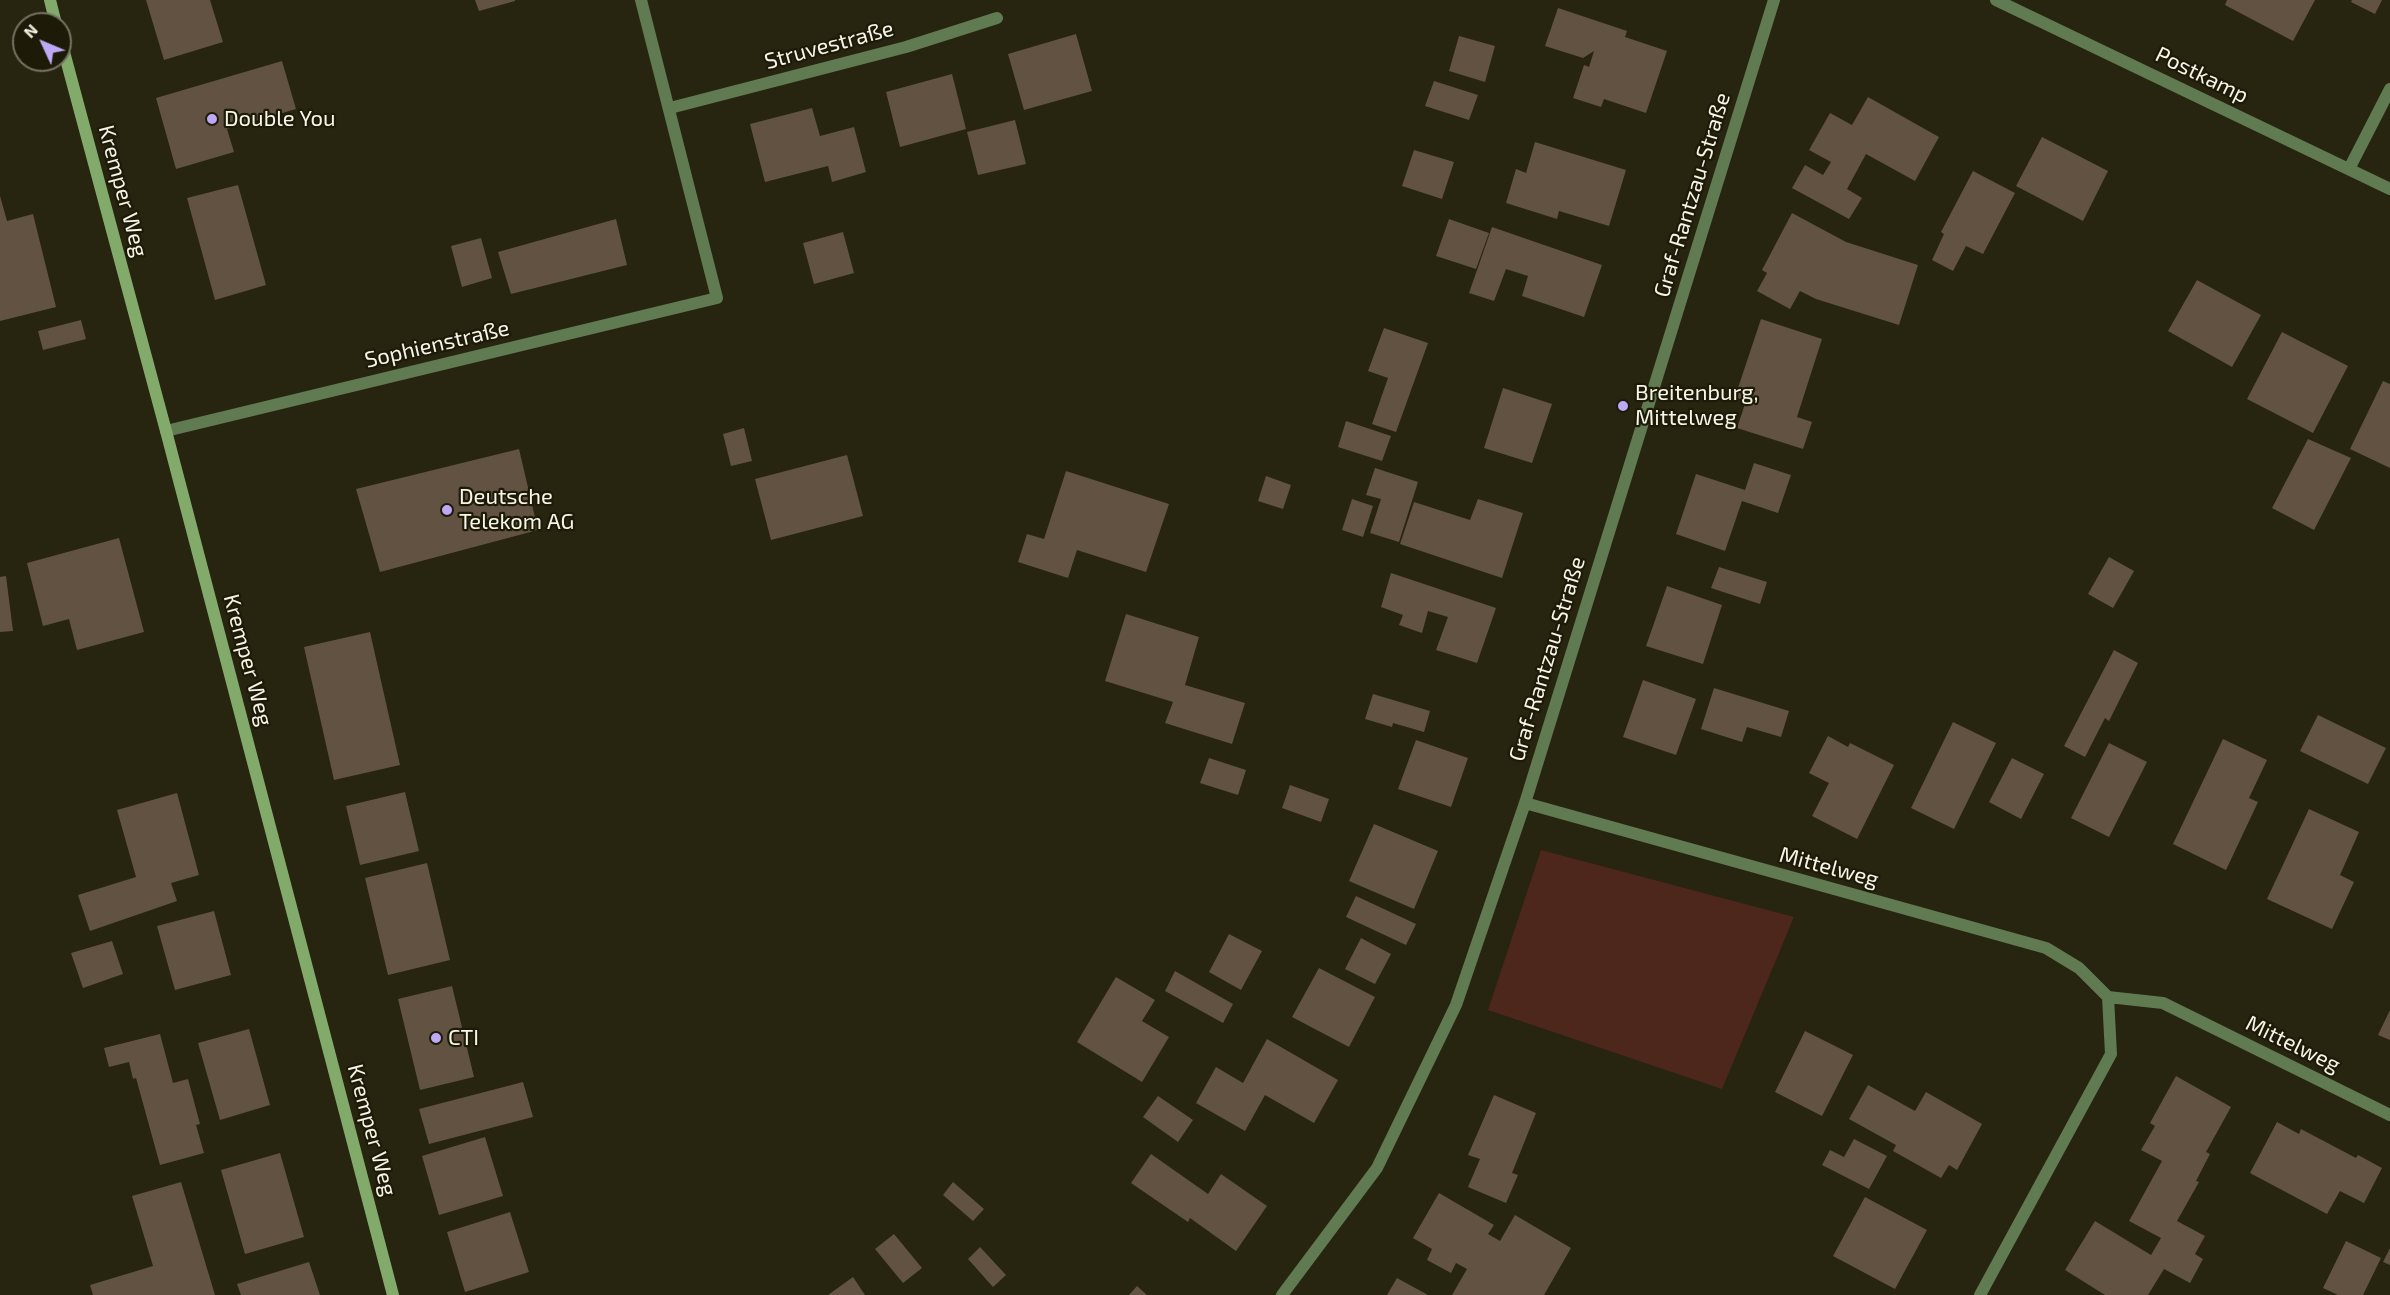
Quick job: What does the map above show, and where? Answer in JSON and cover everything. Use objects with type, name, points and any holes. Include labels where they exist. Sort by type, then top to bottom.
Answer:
[{"type":"street","points":[[642,0],[670,108]]},
{"type":"street","name":"Graf-Rantzau-Straße","points":[[1282,1295],[1377,1168],[1456,1005],[1525,803],[1774,0]]},
{"type":"street","name":"Postkamp","points":[[1996,0],[2390,189]]},
{"type":"street","name":"Struvestraße","points":[[670,108],[906,47],[998,18]]},
{"type":"street","name":"Kremper Weg","points":[[69,72],[393,1295]]},
{"type":"street","points":[[2349,169],[2390,89]]},
{"type":"street","name":"Sophienstraße","points":[[166,430],[717,298],[670,108]]},
{"type":"street","name":"Mittelweg","points":[[1525,803],[2046,948],[2079,968],[2108,997],[2163,1003],[2390,1114]]},
{"type":"street","points":[[1980,1295],[2111,1054],[2108,997]]},
{"type":"shaded area","points":[[1541,850],[1794,917],[1722,1089],[1488,1010]]},
{"type":"building","points":[[146,0],[210,0],[223,42],[164,60]]},
{"type":"building","points":[[475,0],[515,0],[515,1],[479,11]]},
{"type":"building","points":[[2227,0],[2315,0],[2293,41],[2225,5]]},
{"type":"building","points":[[2352,0],[2382,0],[2375,14],[2351,2]]},
{"type":"building","points":[[1558,8],[1627,31],[1625,37],[1667,51],[1646,113],[1604,99],[1601,107],[1573,98],[1584,65],[1589,67],[1594,51],[1583,58],[1545,46]]},
{"type":"building","points":[[1076,34],[1092,91],[1024,110],[1008,54]]},
{"type":"building","points":[[1459,36],[1495,46],[1485,82],[1449,71]]},
{"type":"building","name":"Double You","points":[[282,61],[296,109],[227,129],[234,152],[176,169],[156,98]]},
{"type":"building","points":[[952,74],[966,129],[900,147],[886,92]]},
{"type":"building","points":[[1434,81],[1478,95],[1469,120],[1425,106]]},
{"type":"building","points":[[1868,97],[1939,137],[1915,181],[1866,154],[1847,189],[1862,198],[1849,219],[1792,188],[1805,165],[1823,175],[1831,162],[1809,150],[1830,113],[1852,125]]},
{"type":"building","points":[[812,108],[820,136],[854,127],[866,172],[832,182],[828,166],[765,182],[750,124]]},
{"type":"building","points":[[1015,120],[1026,164],[978,175],[967,132]]},
{"type":"building","points":[[2042,137],[2108,171],[2083,221],[2016,186]]},
{"type":"building","points":[[1535,142],[1626,170],[1609,226],[1559,211],[1557,219],[1506,203],[1516,169],[1526,173]]},
{"type":"building","points":[[1414,150],[1454,162],[1442,199],[1402,186]]},
{"type":"building","points":[[1973,171],[2015,193],[1983,254],[1966,246],[1953,271],[1932,260],[1944,234],[1941,232]]},
{"type":"building","points":[[238,185],[266,285],[215,300],[187,198]]},
{"type":"building","points":[[0,196],[7,221],[33,214],[56,307],[0,321]]},
{"type":"building","points":[[1792,213],[1846,242],[1918,265],[1899,325],[1816,299],[1800,291],[1790,309],[1757,291],[1767,273],[1762,270]]},
{"type":"building","points":[[616,219],[627,265],[511,294],[498,252]]},
{"type":"building","points":[[1449,219],[1489,233],[1476,269],[1436,256]]},
{"type":"building","points":[[1492,227],[1602,265],[1584,317],[1522,296],[1528,276],[1506,269],[1494,301],[1469,293]]},
{"type":"building","points":[[843,232],[854,273],[814,284],[803,243]]},
{"type":"building","points":[[481,238],[492,278],[462,287],[451,246]]},
{"type":"building","points":[[2197,280],[2261,315],[2232,367],[2168,331]]},
{"type":"building","points":[[1761,319],[1822,339],[1797,417],[1812,422],[1803,449],[1737,428],[1746,401],[1735,397]]},
{"type":"building","points":[[81,320],[86,339],[43,350],[38,331]]},
{"type":"building","points":[[1384,328],[1428,343],[1396,432],[1372,424],[1388,378],[1368,371]]},
{"type":"building","points":[[2282,332],[2348,366],[2313,433],[2247,399]]},
{"type":"building","points":[[2383,381],[2390,384],[2390,468],[2350,449]]},
{"type":"building","points":[[1503,388],[1552,404],[1532,463],[1484,448]]},
{"type":"building","points":[[1346,421],[1391,436],[1382,461],[1338,447]]},
{"type":"building","points":[[744,428],[752,461],[731,466],[723,434]]},
{"type":"building","points":[[2308,439],[2351,458],[2314,530],[2272,508]]},
{"type":"building","name":"Deutsche Telekom AG","points":[[519,449],[538,530],[380,572],[356,489]]},
{"type":"building","points":[[847,455],[863,516],[771,540],[755,479]]},
{"type":"building","points":[[1754,463],[1791,475],[1778,513],[1742,501],[1725,551],[1676,534],[1696,474],[1745,490]]},
{"type":"building","points":[[1375,468],[1418,482],[1399,542],[1370,533],[1381,499],[1366,495]]},
{"type":"building","points":[[1066,471],[1169,504],[1146,572],[1077,550],[1068,578],[1018,562],[1027,534],[1044,539]]},
{"type":"building","points":[[1266,476],[1291,485],[1283,509],[1258,501]]},
{"type":"building","points":[[1352,499],[1373,506],[1363,537],[1342,530]]},
{"type":"building","points":[[1478,499],[1523,513],[1502,578],[1400,544],[1414,502],[1470,520]]},
{"type":"building","points":[[119,538],[144,632],[77,650],[69,619],[43,626],[27,563]]},
{"type":"building","points":[[2109,557],[2134,571],[2113,608],[2088,594]]},
{"type":"building","points":[[1719,567],[1767,582],[1760,604],[1711,588]]},
{"type":"building","points":[[1391,573],[1496,608],[1477,663],[1436,650],[1448,617],[1428,611],[1422,633],[1399,625],[1403,615],[1381,607]]},
{"type":"building","points":[[6,576],[13,631],[0,632],[0,577]]},
{"type":"building","points":[[1667,586],[1722,605],[1703,664],[1646,646]]},
{"type":"building","points":[[1126,614],[1199,637],[1185,685],[1245,703],[1232,744],[1165,723],[1173,702],[1105,681]]},
{"type":"building","points":[[370,632],[400,765],[334,780],[304,647]]},
{"type":"building","points":[[2114,650],[2138,663],[2109,721],[2105,718],[2085,757],[2064,746]]},
{"type":"building","points":[[1643,680],[1696,699],[1676,755],[1623,737]]},
{"type":"building","points":[[1714,688],[1789,711],[1781,737],[1747,727],[1742,742],[1701,729]]},
{"type":"building","points":[[1373,694],[1430,711],[1424,732],[1393,723],[1392,727],[1365,719]]},
{"type":"building","points":[[2318,715],[2386,748],[2368,784],[2300,751]]},
{"type":"building","points":[[1953,722],[1996,743],[1954,829],[1911,808]]},
{"type":"building","points":[[1828,736],[1848,747],[1850,743],[1894,765],[1857,839],[1812,816],[1829,783],[1809,773]]},
{"type":"building","points":[[2223,739],[2267,760],[2249,798],[2258,802],[2226,870],[2173,844]]},
{"type":"building","points":[[1416,740],[1468,758],[1451,807],[1398,789]]},
{"type":"building","points":[[2109,743],[2147,762],[2109,837],[2071,818]]},
{"type":"building","points":[[1209,758],[1246,770],[1238,795],[1200,783]]},
{"type":"building","points":[[2012,758],[2044,774],[2021,819],[1989,802]]},
{"type":"building","points":[[1290,785],[1329,799],[1321,822],[1282,808]]},
{"type":"building","points":[[405,792],[419,851],[360,865],[346,806]]},
{"type":"building","points":[[177,793],[199,875],[171,883],[177,901],[90,931],[78,895],[136,877],[117,810]]},
{"type":"building","points":[[2309,809],[2359,832],[2340,875],[2354,882],[2332,929],[2267,899]]},
{"type":"building","points":[[1374,824],[1438,851],[1414,909],[1349,881]]},
{"type":"building","points":[[427,863],[450,960],[388,975],[365,878]]},
{"type":"building","points":[[1356,896],[1416,924],[1406,945],[1346,917]]},
{"type":"building","points":[[214,911],[231,975],[175,990],[157,926]]},
{"type":"building","points":[[1229,934],[1262,951],[1241,990],[1209,972]]},
{"type":"building","points":[[1361,938],[1391,954],[1375,984],[1345,969]]},
{"type":"building","points":[[112,941],[123,974],[83,988],[71,953]]},
{"type":"building","points":[[1319,968],[1375,997],[1349,1047],[1292,1017]]},
{"type":"building","points":[[1175,971],[1233,1004],[1223,1023],[1165,991]]},
{"type":"building","points":[[1116,977],[1155,1000],[1142,1021],[1169,1037],[1142,1082],[1077,1042]]},
{"type":"building","name":"CTI","points":[[452,986],[474,1077],[420,1090],[398,999]]},
{"type":"building","points":[[2390,1010],[2390,1040],[2378,1035]]},
{"type":"building","points":[[249,1029],[270,1105],[220,1120],[198,1043]]},
{"type":"building","points":[[1805,1031],[1853,1055],[1822,1116],[1775,1092]]},
{"type":"building","points":[[160,1034],[173,1083],[188,1079],[200,1124],[196,1125],[204,1153],[160,1165],[136,1078],[133,1079],[129,1062],[109,1067],[104,1048]]},
{"type":"building","points":[[1267,1039],[1338,1080],[1314,1123],[1265,1095],[1245,1131],[1196,1103],[1216,1067],[1243,1083]]},
{"type":"building","points":[[2176,1076],[2231,1107],[2206,1152],[2210,1154],[2196,1181],[2199,1182],[2177,1221],[2205,1236],[2195,1254],[2203,1259],[2190,1283],[2164,1269],[2148,1295],[2105,1295],[2065,1270],[2095,1221],[2151,1255],[2161,1238],[2129,1221],[2162,1161],[2141,1150],[2155,1126],[2150,1123]]},
{"type":"building","points":[[523,1082],[533,1117],[429,1144],[419,1109]]},
{"type":"building","points":[[1868,1085],[1915,1111],[1926,1092],[1982,1124],[1957,1170],[1949,1165],[1941,1178],[1893,1151],[1896,1145],[1849,1119]]},
{"type":"building","points":[[1494,1095],[1536,1113],[1512,1173],[1518,1175],[1506,1203],[1468,1187],[1480,1159],[1468,1155]]},
{"type":"building","points":[[1158,1096],[1193,1120],[1178,1142],[1143,1117]]},
{"type":"building","points":[[2277,1122],[2299,1134],[2301,1129],[2356,1158],[2358,1155],[2382,1168],[2364,1203],[2340,1191],[2327,1214],[2250,1173]]},
{"type":"building","points":[[485,1137],[503,1196],[439,1215],[422,1156]]},
{"type":"building","points":[[1854,1139],[1887,1156],[1869,1189],[1822,1165],[1830,1150],[1844,1157]]},
{"type":"building","points":[[280,1153],[304,1237],[245,1254],[221,1170]]},
{"type":"building","points":[[1151,1154],[1208,1194],[1221,1174],[1267,1206],[1236,1251],[1190,1218],[1188,1222],[1131,1183]]},
{"type":"building","points":[[181,1182],[215,1295],[93,1295],[90,1285],[153,1266],[132,1196]]},
{"type":"building","points":[[953,1182],[984,1209],[973,1221],[943,1195]]},
{"type":"building","points":[[1439,1193],[1494,1225],[1488,1234],[1500,1241],[1515,1215],[1571,1248],[1544,1295],[1452,1295],[1467,1269],[1456,1263],[1451,1273],[1427,1260],[1432,1249],[1413,1238]]},
{"type":"building","points":[[1865,1197],[1927,1230],[1895,1289],[1833,1256]]},
{"type":"building","points":[[510,1212],[529,1272],[465,1292],[447,1232]]},
{"type":"building","points":[[894,1234],[922,1268],[903,1283],[875,1249]]},
{"type":"building","points":[[2346,1241],[2381,1258],[2363,1295],[2338,1295],[2323,1288]]},
{"type":"building","points":[[980,1247],[1006,1275],[993,1287],[968,1259]]},
{"type":"building","points":[[2390,1248],[2390,1265],[2383,1262]]},
{"type":"building","points":[[309,1262],[320,1295],[241,1295],[237,1284]]},
{"type":"building","points":[[853,1277],[865,1295],[828,1295]]},
{"type":"building","points":[[1397,1278],[1428,1295],[1387,1295]]},
{"type":"building","points":[[1137,1286],[1147,1295],[1129,1295]]},
{"type":"place","name":"Double You","points":[[212,119]]},
{"type":"place","name":"Breitenburg, Mittelweg","points":[[1623,406]]},
{"type":"place","name":"Deutsche Telekom AG","points":[[447,510]]},
{"type":"place","name":"CTI","points":[[436,1038]]}]
